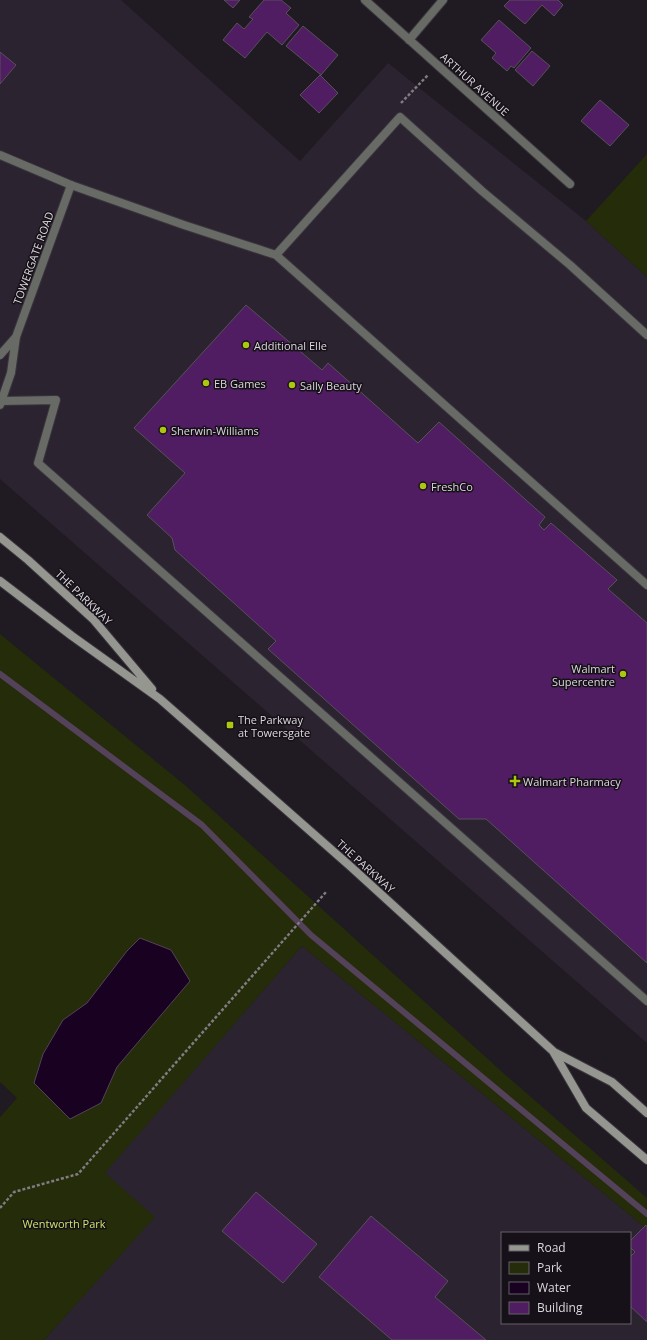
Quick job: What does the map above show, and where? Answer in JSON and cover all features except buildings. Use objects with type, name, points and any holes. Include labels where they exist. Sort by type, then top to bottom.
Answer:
[{"type":"main road","name":"THE PARKWAY","points":[[0,537],[28,560],[93,619],[160,699]]},
{"type":"main road","name":"THE PARKWAY","points":[[0,581],[72,636],[160,699],[350,866],[554,1052],[612,1082],[647,1113]]},
{"type":"main road","name":"THE PARKWAY","points":[[554,1052],[586,1108],[647,1160]]},
{"type":"street","name":"ARTHUR AVENUE","points":[[365,0],[570,184]]},
{"type":"street","points":[[409,40],[443,0]]},
{"type":"street","points":[[276,255],[400,117],[482,191],[570,265],[647,336]]},
{"type":"street","points":[[0,155],[71,185],[184,226],[276,255],[647,585]]},
{"type":"street","name":"TOWERGATE ROAD","points":[[1,403],[12,368],[16,338],[71,185]]},
{"type":"street","name":"TOWERGATE ROAD","points":[[0,355],[16,338]]},
{"type":"street","points":[[1,403],[56,400],[38,463],[647,1001]]},
{"type":"path","points":[[400,117],[401,103],[437,65]]},
{"type":"path","points":[[0,1208],[14,1192],[78,1174],[326,892]]},
{"type":"shaded area","points":[[0,0],[121,0],[300,161],[388,63],[586,221],[647,277],[647,1043],[0,479]]},
{"type":"shaded area","points":[[302,946],[647,1229],[647,1340],[44,1340],[154,1217],[104,1173]]},
{"type":"green space","points":[[647,154],[647,277],[586,221]]},
{"type":"green space","name":"Wentworth Park","points":[[0,634],[186,786],[500,1070],[647,1198],[647,1229],[302,946],[105,1173],[155,1217],[44,1340],[0,1340],[0,1117],[17,1098],[0,1082]]},
{"type":"water","points":[[140,938],[171,950],[190,981],[117,1067],[101,1103],[70,1119],[34,1083],[43,1054],[63,1020],[87,1003],[127,951]]},
{"type":"waterway","points":[[0,674],[202,825],[311,935],[647,1214]]},
{"type":"place","name":"Additional Elle","points":[[246,345]]},
{"type":"place","name":"EB Games","points":[[206,383]]},
{"type":"place","name":"Sally Beauty","points":[[292,385]]},
{"type":"place","name":"Sherwin-Williams","points":[[163,430]]},
{"type":"place","name":"FreshCo","points":[[423,486]]},
{"type":"place","name":"Walmart Supercentre","points":[[623,674]]},
{"type":"place","name":"The Parkway at Towersgate","points":[[230,725]]},
{"type":"place","name":"Walmart Pharmacy","points":[[515,781]]}]
